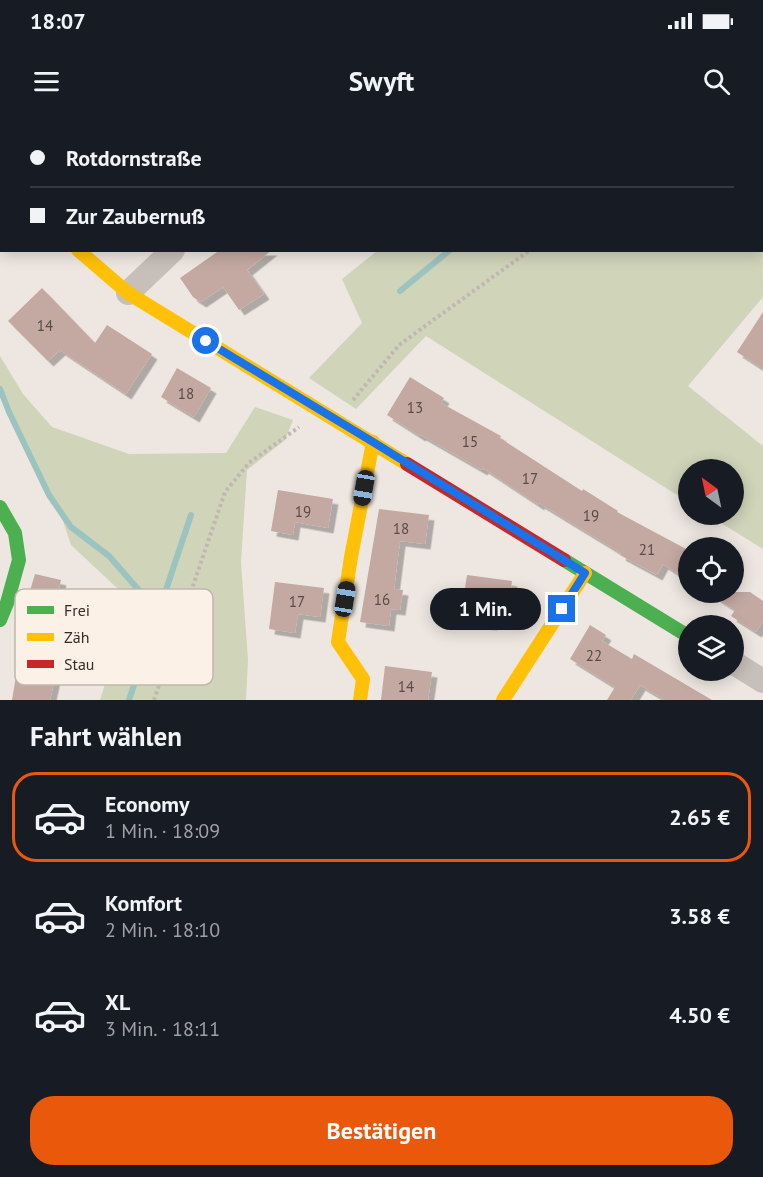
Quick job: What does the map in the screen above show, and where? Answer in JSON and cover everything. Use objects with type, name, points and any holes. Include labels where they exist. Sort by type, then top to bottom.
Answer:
[{"type":"street","points":[[80,252],[128,293],[678,630]]},
{"type":"street","points":[[128,293],[171,252]]},
{"type":"street","points":[[360,700],[363,679],[338,642],[351,557],[373,442]]},
{"type":"street","points":[[0,507],[15,533],[20,560],[0,620]]},
{"type":"street","points":[[503,700],[585,573]]},
{"type":"street","points":[[744,669],[763,681]]},
{"type":"path","points":[[192,589],[225,492],[249,463],[321,412],[352,402],[399,345],[527,252]]},
{"type":"path","points":[[154,700],[159,685]]},
{"type":"green space","points":[[376,252],[763,252],[763,297],[688,386],[763,446],[763,549],[724,525],[744,525],[744,459],[678,459],[678,496],[426,336],[356,409],[309,378],[362,323],[342,279]]},
{"type":"green space","points":[[0,356],[23,394],[52,427],[129,454],[226,453],[255,407],[293,420],[285,440],[247,470],[241,562],[248,660],[246,700],[100,700],[105,685],[213,685],[213,589],[118,589],[71,545],[63,521],[9,411],[0,387]]},
{"type":"building","points":[[217,252],[270,252],[247,270],[264,294],[239,310],[223,287],[201,302],[193,297],[180,278]]},
{"type":"building","points":[[42,288],[95,343],[107,325],[152,354],[126,394],[60,350],[48,361],[8,321]]},
{"type":"building","points":[[763,312],[763,369],[737,352]]},
{"type":"building","points":[[177,368],[211,388],[194,417],[161,397]]},
{"type":"building","points":[[410,377],[444,398],[441,403],[501,436],[500,438],[617,512],[678,545],[678,574],[663,564],[657,575],[620,555],[621,553],[539,503],[539,505],[483,468],[482,470],[420,436],[387,415]]},
{"type":"building","points":[[278,490],[333,499],[328,528],[295,522],[293,535],[271,531]]},
{"type":"building","points":[[379,509],[429,515],[425,544],[400,541],[394,589],[403,590],[400,610],[391,609],[389,626],[360,622]]},
{"type":"building","points":[[35,574],[61,580],[59,589],[30,589]]},
{"type":"building","points":[[467,575],[512,581],[508,610],[494,608],[492,625],[460,621]]},
{"type":"building","points":[[275,582],[324,588],[320,617],[298,614],[295,633],[269,629]]},
{"type":"building","points":[[744,592],[750,592],[763,601],[763,621],[756,632],[744,624],[744,615],[732,615],[735,610],[724,603],[744,603]]},
{"type":"building","points":[[590,625],[606,635],[602,641],[632,659],[634,654],[712,700],[665,700],[640,685],[631,700],[607,700],[615,687],[570,659]]},
{"type":"building","points":[[385,666],[432,672],[428,700],[381,700]]},
{"type":"building","points":[[15,682],[15,685],[53,685],[50,700],[12,700]]},
{"type":"waterway","points":[[400,291],[448,252]]},
{"type":"waterway","points":[[0,389],[49,495],[71,527],[109,556],[138,589]]},
{"type":"waterway","points":[[166,589],[191,515]]},
{"type":"waterway","points":[[129,700],[134,685]]},
{"type":"traffic: fast","points":[[0,507],[15,533],[19,560],[0,620]]},
{"type":"traffic: fast","points":[[564,560],[678,630]]},
{"type":"traffic: slow","points":[[80,252],[128,293],[407,464]]},
{"type":"traffic: slow","points":[[360,700],[363,679],[338,642],[351,557],[373,442]]},
{"type":"traffic: slow","points":[[503,700],[585,573]]},
{"type":"traffic: jam","points":[[407,464],[564,560]]},
{"type":"route","points":[[206,341],[585,573],[562,609]]}]
